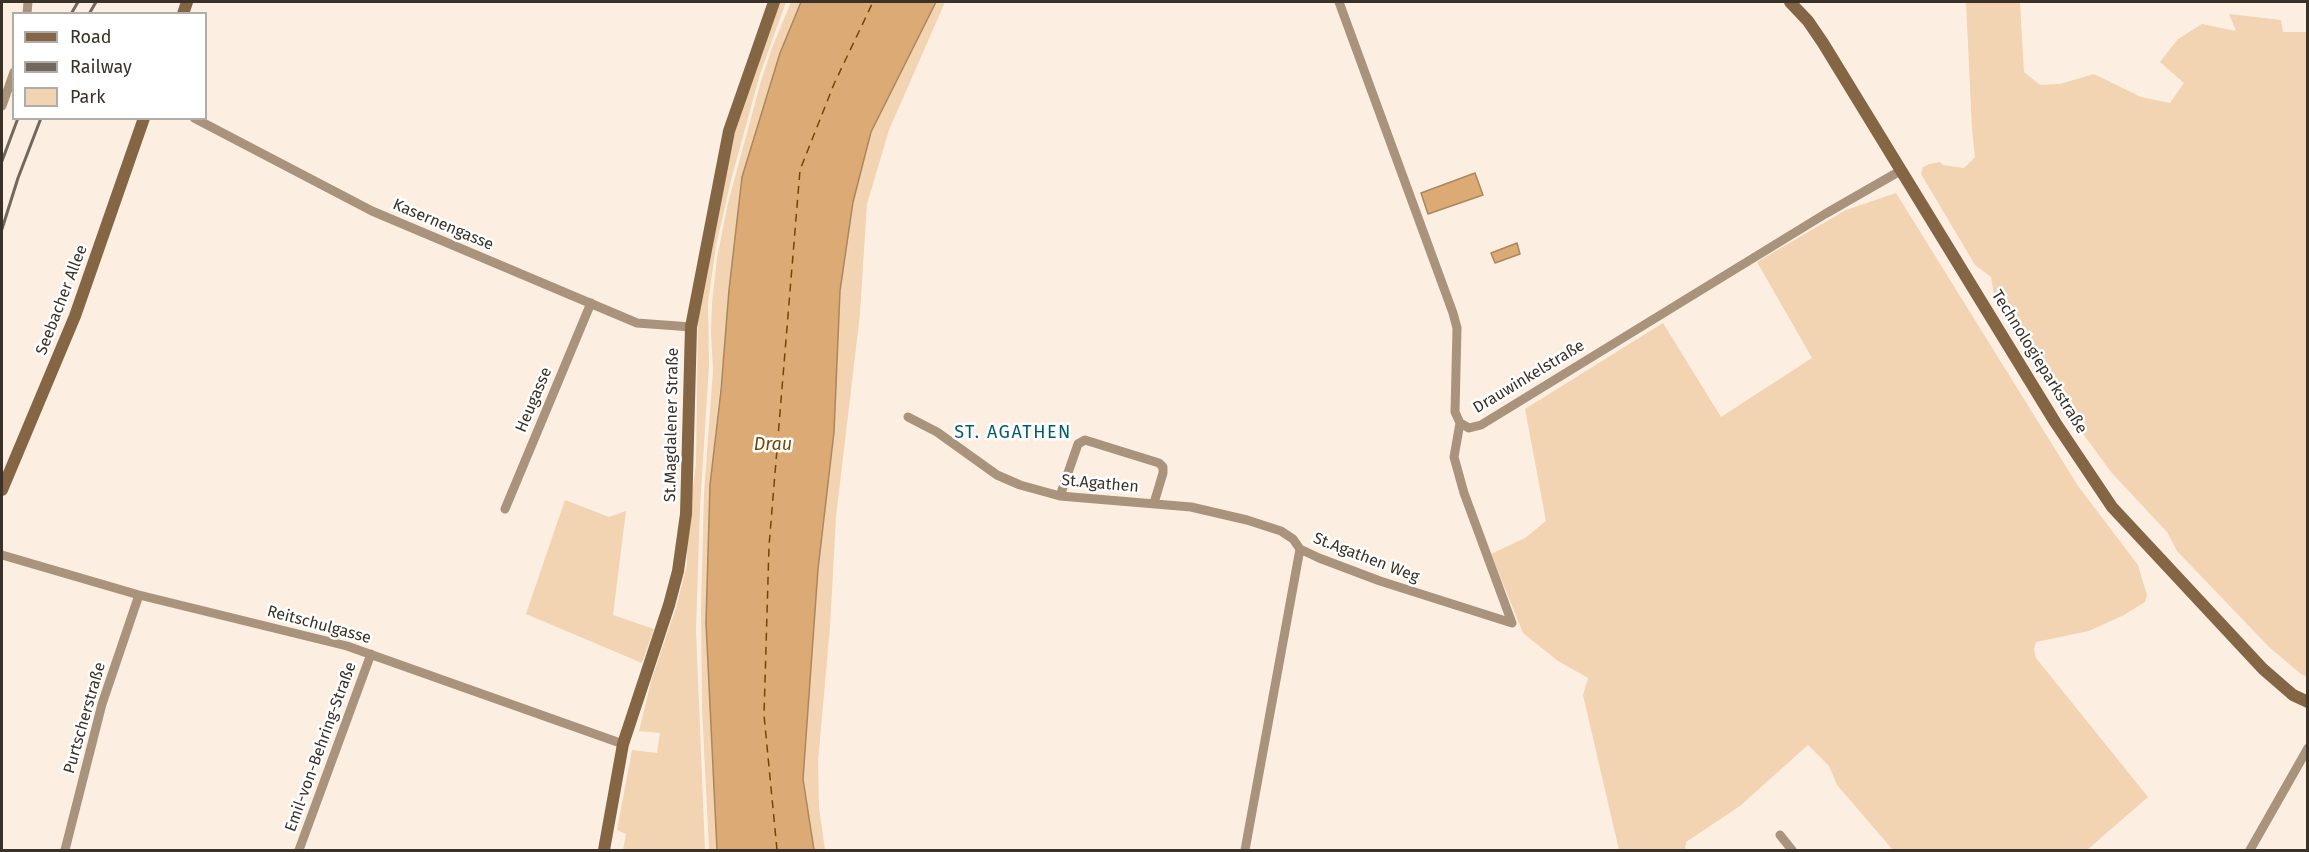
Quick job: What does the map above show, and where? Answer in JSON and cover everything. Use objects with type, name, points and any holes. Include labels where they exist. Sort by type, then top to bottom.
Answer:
[{"type":"street","name":"St.Magdalener Straße","points":[[604,850],[623,744],[678,571],[686,514],[691,327],[731,119],[774,2]]},
{"type":"street","name":"Drauwinkelstraße","points":[[1339,2],[1454,314],[1456,328],[1453,396],[1455,412],[1460,423],[1468,428],[1482,425],[1825,214],[1900,171]]},
{"type":"street","name":"Technologieparkstraße","points":[[1790,2],[1808,21],[2055,422],[2112,507],[2263,669],[2293,695],[2307,702]]},
{"type":"street","points":[[2,106],[12,78]]},
{"type":"street","name":"Seebacher Allee","points":[[2,490],[75,316],[143,120]]},
{"type":"street","name":"Kasernengasse","points":[[198,120],[372,211],[642,325],[691,327]]},
{"type":"street","name":"Heugasse","points":[[505,509],[591,303]]},
{"type":"street","name":"St.Agathen","points":[[908,417],[937,432],[998,475],[1020,485],[1060,496],[1191,507],[1247,520],[1281,531],[1293,539],[1300,549]]},
{"type":"street","name":"St.Agathen Weg","points":[[1245,850],[1300,549],[1380,581],[1512,623],[1464,493],[1454,457],[1460,423]]},
{"type":"street","points":[[1060,496],[1078,444],[1085,440],[1159,463],[1163,467],[1163,473],[1154,503]]},
{"type":"street","name":"Reitschulgasse","points":[[2,555],[139,595],[333,642],[623,744]]},
{"type":"street","name":"Purtscherstraße","points":[[65,850],[102,704],[139,595]]},
{"type":"street","name":"Emil-von-Behring-Straße","points":[[299,850],[372,654]]},
{"type":"street","points":[[2250,850],[2307,748]]},
{"type":"street","points":[[1780,835],[1792,850]]},
{"type":"green space","points":[[778,2],[786,2],[760,74],[731,180],[716,246],[708,302],[709,366],[700,508],[696,630],[705,850],[623,850],[626,834],[617,830],[632,750],[657,753],[660,733],[639,731],[652,678],[676,608],[687,564],[687,538],[696,463],[698,320],[720,185],[742,106]]},
{"type":"green space","points":[[791,2],[801,2],[780,53],[742,177],[710,485],[706,623],[717,850],[709,850],[702,708],[701,610],[704,493],[713,371],[712,303],[717,258],[728,203],[761,81]]},
{"type":"green space","points":[[936,2],[945,2],[889,130],[867,204],[860,314],[836,517],[830,627],[818,761],[819,808],[825,850],[814,850],[803,779],[818,569],[834,432],[840,291],[853,202],[871,132]]},
{"type":"green space","points":[[1966,2],[2020,2],[2024,72],[2040,85],[2060,84],[2094,74],[2141,97],[2170,103],[2184,83],[2160,62],[2178,39],[2202,24],[2236,31],[2229,14],[2281,20],[2283,32],[2307,32],[2307,677],[2269,647],[2177,551],[2167,532],[2111,472],[2059,401],[1994,294],[1991,277],[1975,265],[1921,174],[1923,167],[1940,162],[1943,165],[1964,168],[1975,157]]},
{"type":"green space","points":[[1896,193],[2078,486],[2138,565],[2147,595],[2145,602],[2124,615],[2089,631],[2036,642],[2034,649],[2036,658],[2148,797],[2087,850],[1893,850],[1837,785],[1829,766],[1808,745],[1740,806],[1686,842],[1685,850],[1619,850],[1583,695],[1588,678],[1558,661],[1523,633],[1491,554],[1525,538],[1546,521],[1525,409],[1663,323],[1721,417],[1812,358],[1757,262],[1846,210]]},
{"type":"green space","points":[[565,500],[609,517],[626,511],[613,615],[654,629],[642,663],[526,614]]},
{"type":"water","name":"Drau","points":[[801,2],[936,2],[871,132],[853,202],[840,291],[834,432],[818,569],[803,779],[814,850],[717,850],[706,623],[710,485],[729,290],[742,177],[780,53]]},
{"type":"water","points":[[1475,173],[1483,195],[1428,214],[1421,193]]},
{"type":"water","points":[[1517,243],[1520,254],[1495,263],[1491,253]]},
{"type":"ferry route","points":[[777,850],[764,715],[769,546],[800,170],[834,84],[873,2]]},
{"type":"railway","points":[[72,12],[78,2]]},
{"type":"railway","points":[[90,12],[96,2]]},
{"type":"railway","points":[[2,161],[17,120]]},
{"type":"railway","points":[[2,229],[40,120]]},
{"type":"district","name":"ST. AGATHEN","points":[[1013,433]]}]
